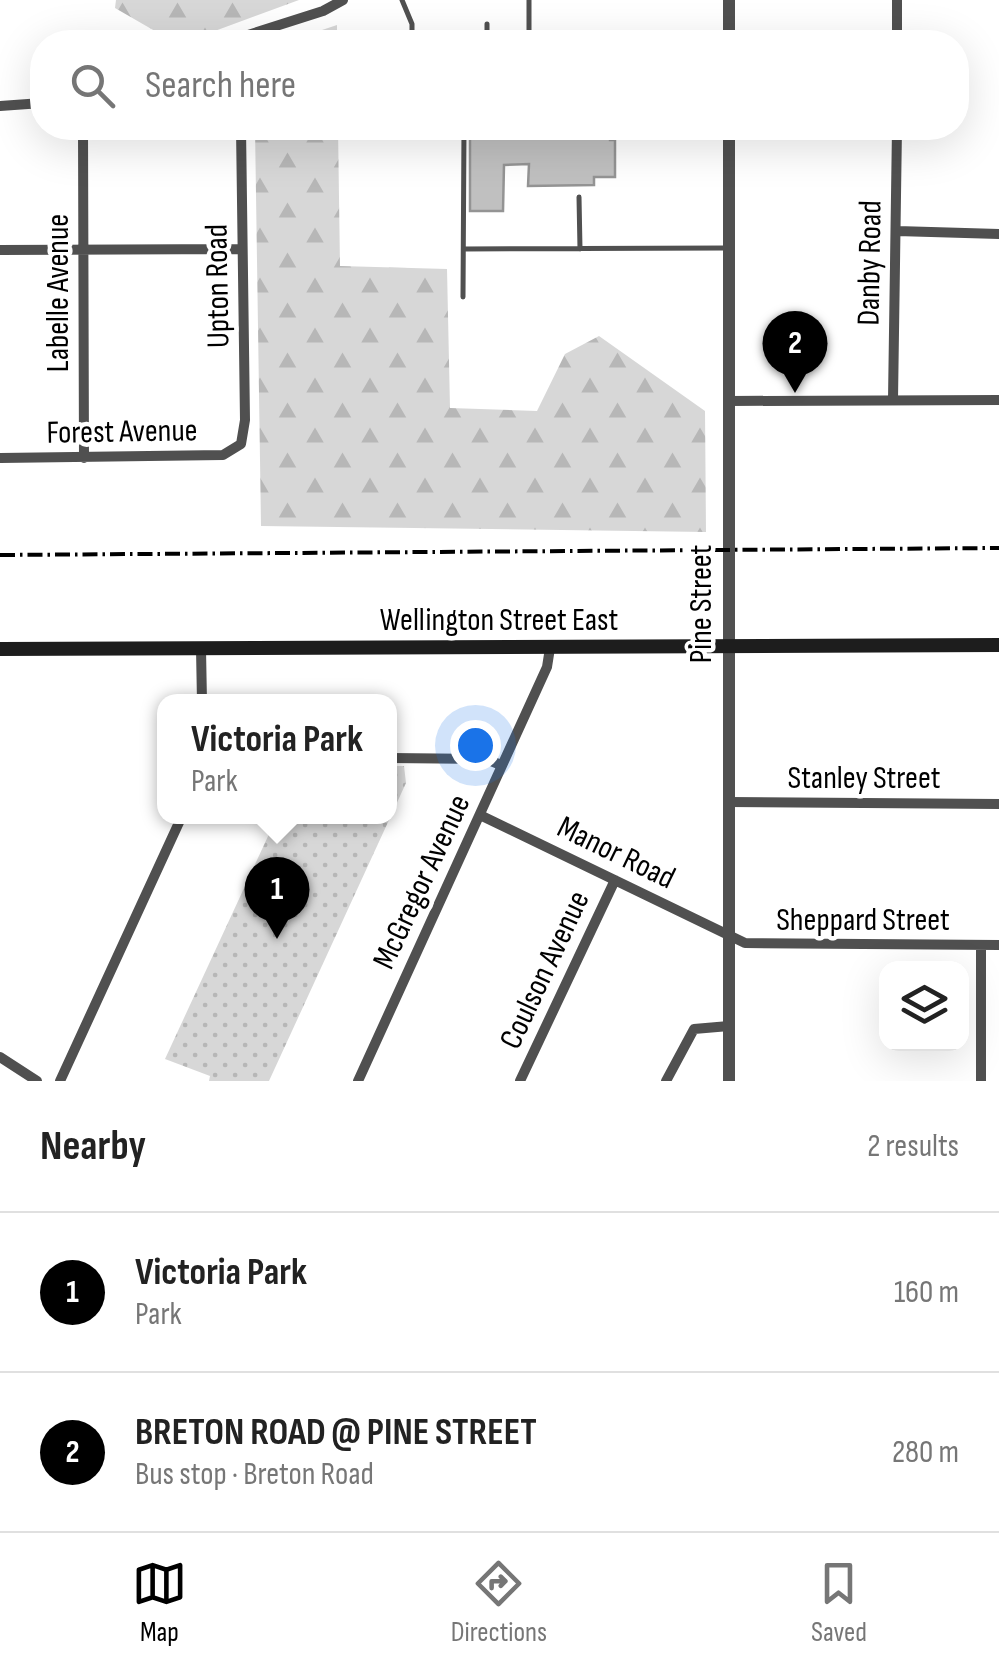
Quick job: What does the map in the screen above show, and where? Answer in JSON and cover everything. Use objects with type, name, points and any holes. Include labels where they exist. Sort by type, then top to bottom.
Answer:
[{"type":"main road","name":"Wellington Street East","points":[[0,649],[999,646]]},
{"type":"street","points":[[269,30],[344,0]]},
{"type":"street","points":[[729,0],[729,30]]},
{"type":"street","points":[[897,0],[897,30]]},
{"type":"street","points":[[0,106],[30,103]]},
{"type":"street","name":"Labelle Avenue","points":[[83,140],[84,458]]},
{"type":"street","name":"Upton Road","points":[[240,444],[245,420],[242,140]]},
{"type":"street","name":"Pine Street","points":[[730,140],[730,1081]]},
{"type":"street","name":"Danby Road","points":[[893,400],[897,140]]},
{"type":"street","points":[[897,231],[999,234]]},
{"type":"street","points":[[0,250],[242,249]]},
{"type":"street","points":[[730,401],[999,400]]},
{"type":"street","name":"Forest Avenue","points":[[0,458],[223,455],[240,444]]},
{"type":"street","points":[[201,648],[202,694]]},
{"type":"street","name":"McGregor Avenue","points":[[358,1081],[482,816],[547,667],[550,648]]},
{"type":"street","points":[[397,758],[486,759],[501,765]]},
{"type":"street","name":"Stanley Street","points":[[728,802],[999,804]]},
{"type":"street","name":"Manor Road","points":[[482,816],[728,936]]},
{"type":"street","points":[[60,1081],[178,824]]},
{"type":"street","name":"Coulson Avenue","points":[[520,1081],[616,880]]},
{"type":"street","name":"Sheppard Street","points":[[728,936],[746,944],[774,946],[999,945]]},
{"type":"street","points":[[981,945],[982,1081]]},
{"type":"street","points":[[666,1081],[694,1029],[729,1026]]},
{"type":"street","points":[[0,1057],[37,1081]]},
{"type":"lane","points":[[402,0],[412,30]]},
{"type":"lane","points":[[529,0],[529,30]]},
{"type":"lane","points":[[487,24],[487,30]]},
{"type":"lane","points":[[464,140],[464,297]]},
{"type":"lane","points":[[579,197],[580,249]]},
{"type":"lane","points":[[464,249],[730,248]]},
{"type":"green space","points":[[116,0],[299,0],[218,30],[153,30],[115,8]]},
{"type":"green space","points":[[255,140],[338,140],[340,266],[447,269],[450,408],[537,411],[565,354],[599,336],[705,411],[706,532],[261,526]]},
{"type":"green space","points":[[397,766],[404,766],[406,783],[397,803]]},
{"type":"green space","points":[[274,824],[387,824],[269,1081],[209,1081],[210,1076],[165,1059]]},
{"type":"building","points":[[470,140],[615,140],[615,177],[594,177],[594,185],[528,186],[529,164],[504,165],[503,211],[470,211]]},
{"type":"railway","points":[[0,555],[999,548]]},
{"type":"place","name":"BRETON ROAD @ PINE STREET","points":[[795,393]]},
{"type":"place","name":"Victoria Park","points":[[277,939]]}]
